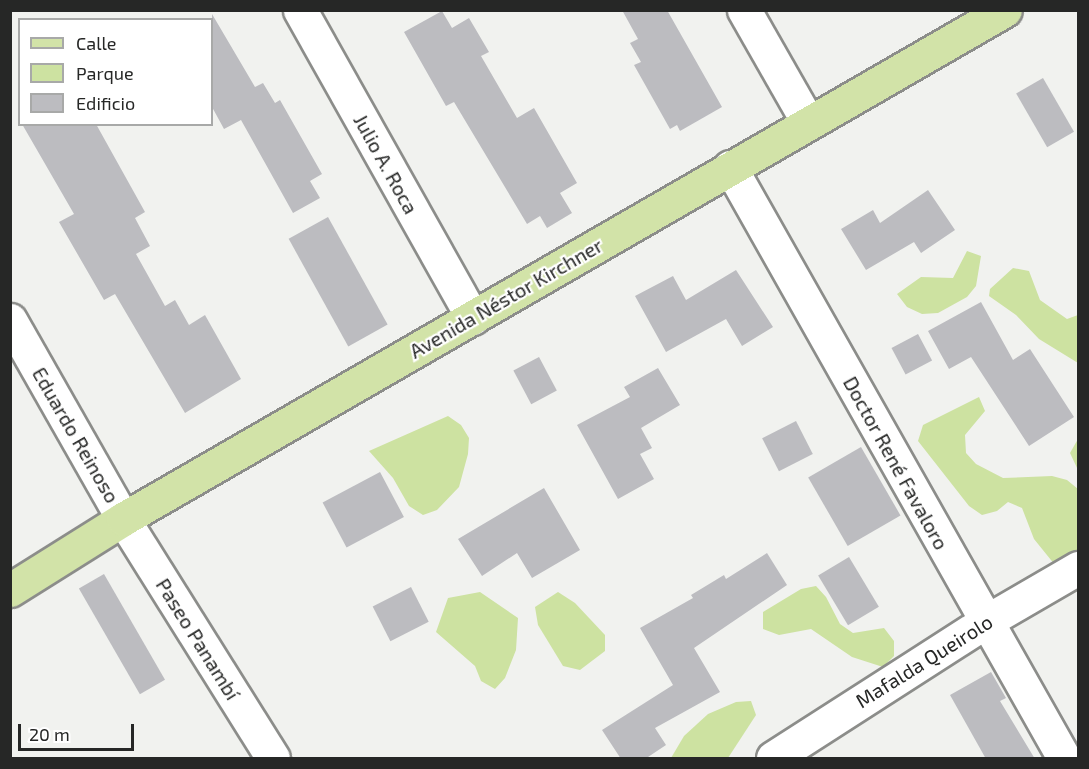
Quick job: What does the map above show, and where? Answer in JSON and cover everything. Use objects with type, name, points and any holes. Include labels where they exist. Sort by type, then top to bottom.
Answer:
[{"type":"main road","name":"Avenida Néstor Kirchner","points":[[10,590],[123,519],[1005,10]]},
{"type":"street","name":"Julio A. Roca","points":[[300,10],[472,318]]},
{"type":"street","points":[[744,10],[808,122]]},
{"type":"street","name":"Doctor René Favaloro","points":[[730,167],[1064,759]]},
{"type":"street","name":"Eduardo Reinoso","points":[[10,320],[123,519]]},
{"type":"street","name":"Paseo Panambí","points":[[123,519],[273,759]]},
{"type":"street","name":"Mafalda Queirolo","points":[[773,759],[985,622],[1078,568]]},
{"type":"green space","points":[[967,251],[981,256],[976,286],[967,297],[938,313],[922,314],[907,307],[897,294],[921,277],[953,278]]},
{"type":"green space","points":[[1013,268],[1029,271],[1040,300],[1067,319],[1078,315],[1078,363],[1039,339],[1016,315],[989,296],[990,289]]},
{"type":"green space","points":[[979,397],[985,411],[965,435],[966,453],[976,464],[1003,478],[1052,476],[1067,480],[1078,489],[1078,563],[1055,565],[1034,539],[1022,508],[1008,502],[997,511],[982,515],[969,506],[918,441],[923,425]]},
{"type":"green space","points":[[448,416],[461,425],[469,438],[468,454],[459,487],[437,510],[423,515],[409,506],[393,478],[369,451]]},
{"type":"green space","points":[[1078,439],[1078,470],[1070,453]]},
{"type":"green space","points":[[816,586],[826,597],[840,624],[853,633],[884,628],[894,641],[894,656],[883,667],[852,657],[811,629],[779,635],[763,629],[763,612],[801,589]]},
{"type":"green space","points":[[480,592],[518,618],[516,650],[505,678],[495,689],[481,681],[475,666],[436,632],[448,598]]},
{"type":"green space","points":[[558,592],[575,603],[605,635],[605,651],[580,670],[563,666],[538,625],[535,607]]},
{"type":"green space","points":[[751,701],[756,715],[728,758],[671,758],[684,736],[708,714],[736,702]]},
{"type":"building","points":[[622,10],[667,10],[722,107],[680,131],[677,125],[670,129],[634,65],[641,62],[630,43],[638,39]]},
{"type":"building","points":[[442,11],[452,28],[469,18],[489,52],[481,56],[517,118],[534,108],[577,183],[560,193],[572,213],[547,228],[540,216],[527,224],[454,102],[446,106],[404,32]]},
{"type":"building","points":[[212,14],[255,87],[263,83],[275,103],[280,100],[322,174],[310,181],[320,198],[293,213],[241,120],[224,129],[213,109]]},
{"type":"building","points":[[1043,78],[1074,132],[1047,147],[1016,94]]},
{"type":"building","points":[[23,126],[97,126],[145,212],[135,218],[150,246],[136,254],[165,306],[175,300],[189,325],[205,315],[241,379],[185,413],[115,294],[104,300],[59,222],[74,214]]},
{"type":"building","points":[[928,190],[955,230],[921,253],[914,242],[866,270],[841,229],[873,210],[880,223]]},
{"type":"building","points":[[328,217],[388,325],[348,346],[289,239]]},
{"type":"building","points":[[736,270],[773,327],[742,346],[726,319],[666,352],[635,296],[673,276],[686,300]]},
{"type":"building","points":[[981,302],[1013,360],[1030,349],[1074,417],[1029,446],[971,357],[949,369],[928,331]]},
{"type":"building","points":[[918,334],[932,360],[906,375],[892,348]]},
{"type":"building","points":[[539,357],[557,391],[531,404],[513,371]]},
{"type":"building","points":[[658,368],[680,405],[641,428],[652,448],[640,454],[654,479],[618,499],[577,425],[630,397],[624,387]]},
{"type":"building","points":[[796,421],[813,454],[779,471],[762,438]]},
{"type":"building","points":[[861,447],[900,515],[848,546],[808,478]]},
{"type":"building","points":[[380,472],[404,517],[347,548],[323,503]]},
{"type":"building","points":[[544,488],[580,550],[532,578],[517,553],[482,576],[458,539]]},
{"type":"building","points":[[767,553],[787,585],[694,648],[720,692],[655,728],[666,745],[645,759],[621,759],[602,730],[673,685],[640,628],[693,598],[691,595],[724,575],[726,579]]},
{"type":"building","points":[[849,557],[879,607],[848,625],[818,576]]},
{"type":"building","points":[[104,574],[165,680],[140,694],[79,588]]},
{"type":"building","points":[[411,587],[429,622],[390,641],[373,607]]},
{"type":"building","points":[[991,672],[1006,698],[1000,701],[1035,759],[986,759],[950,695]]}]
